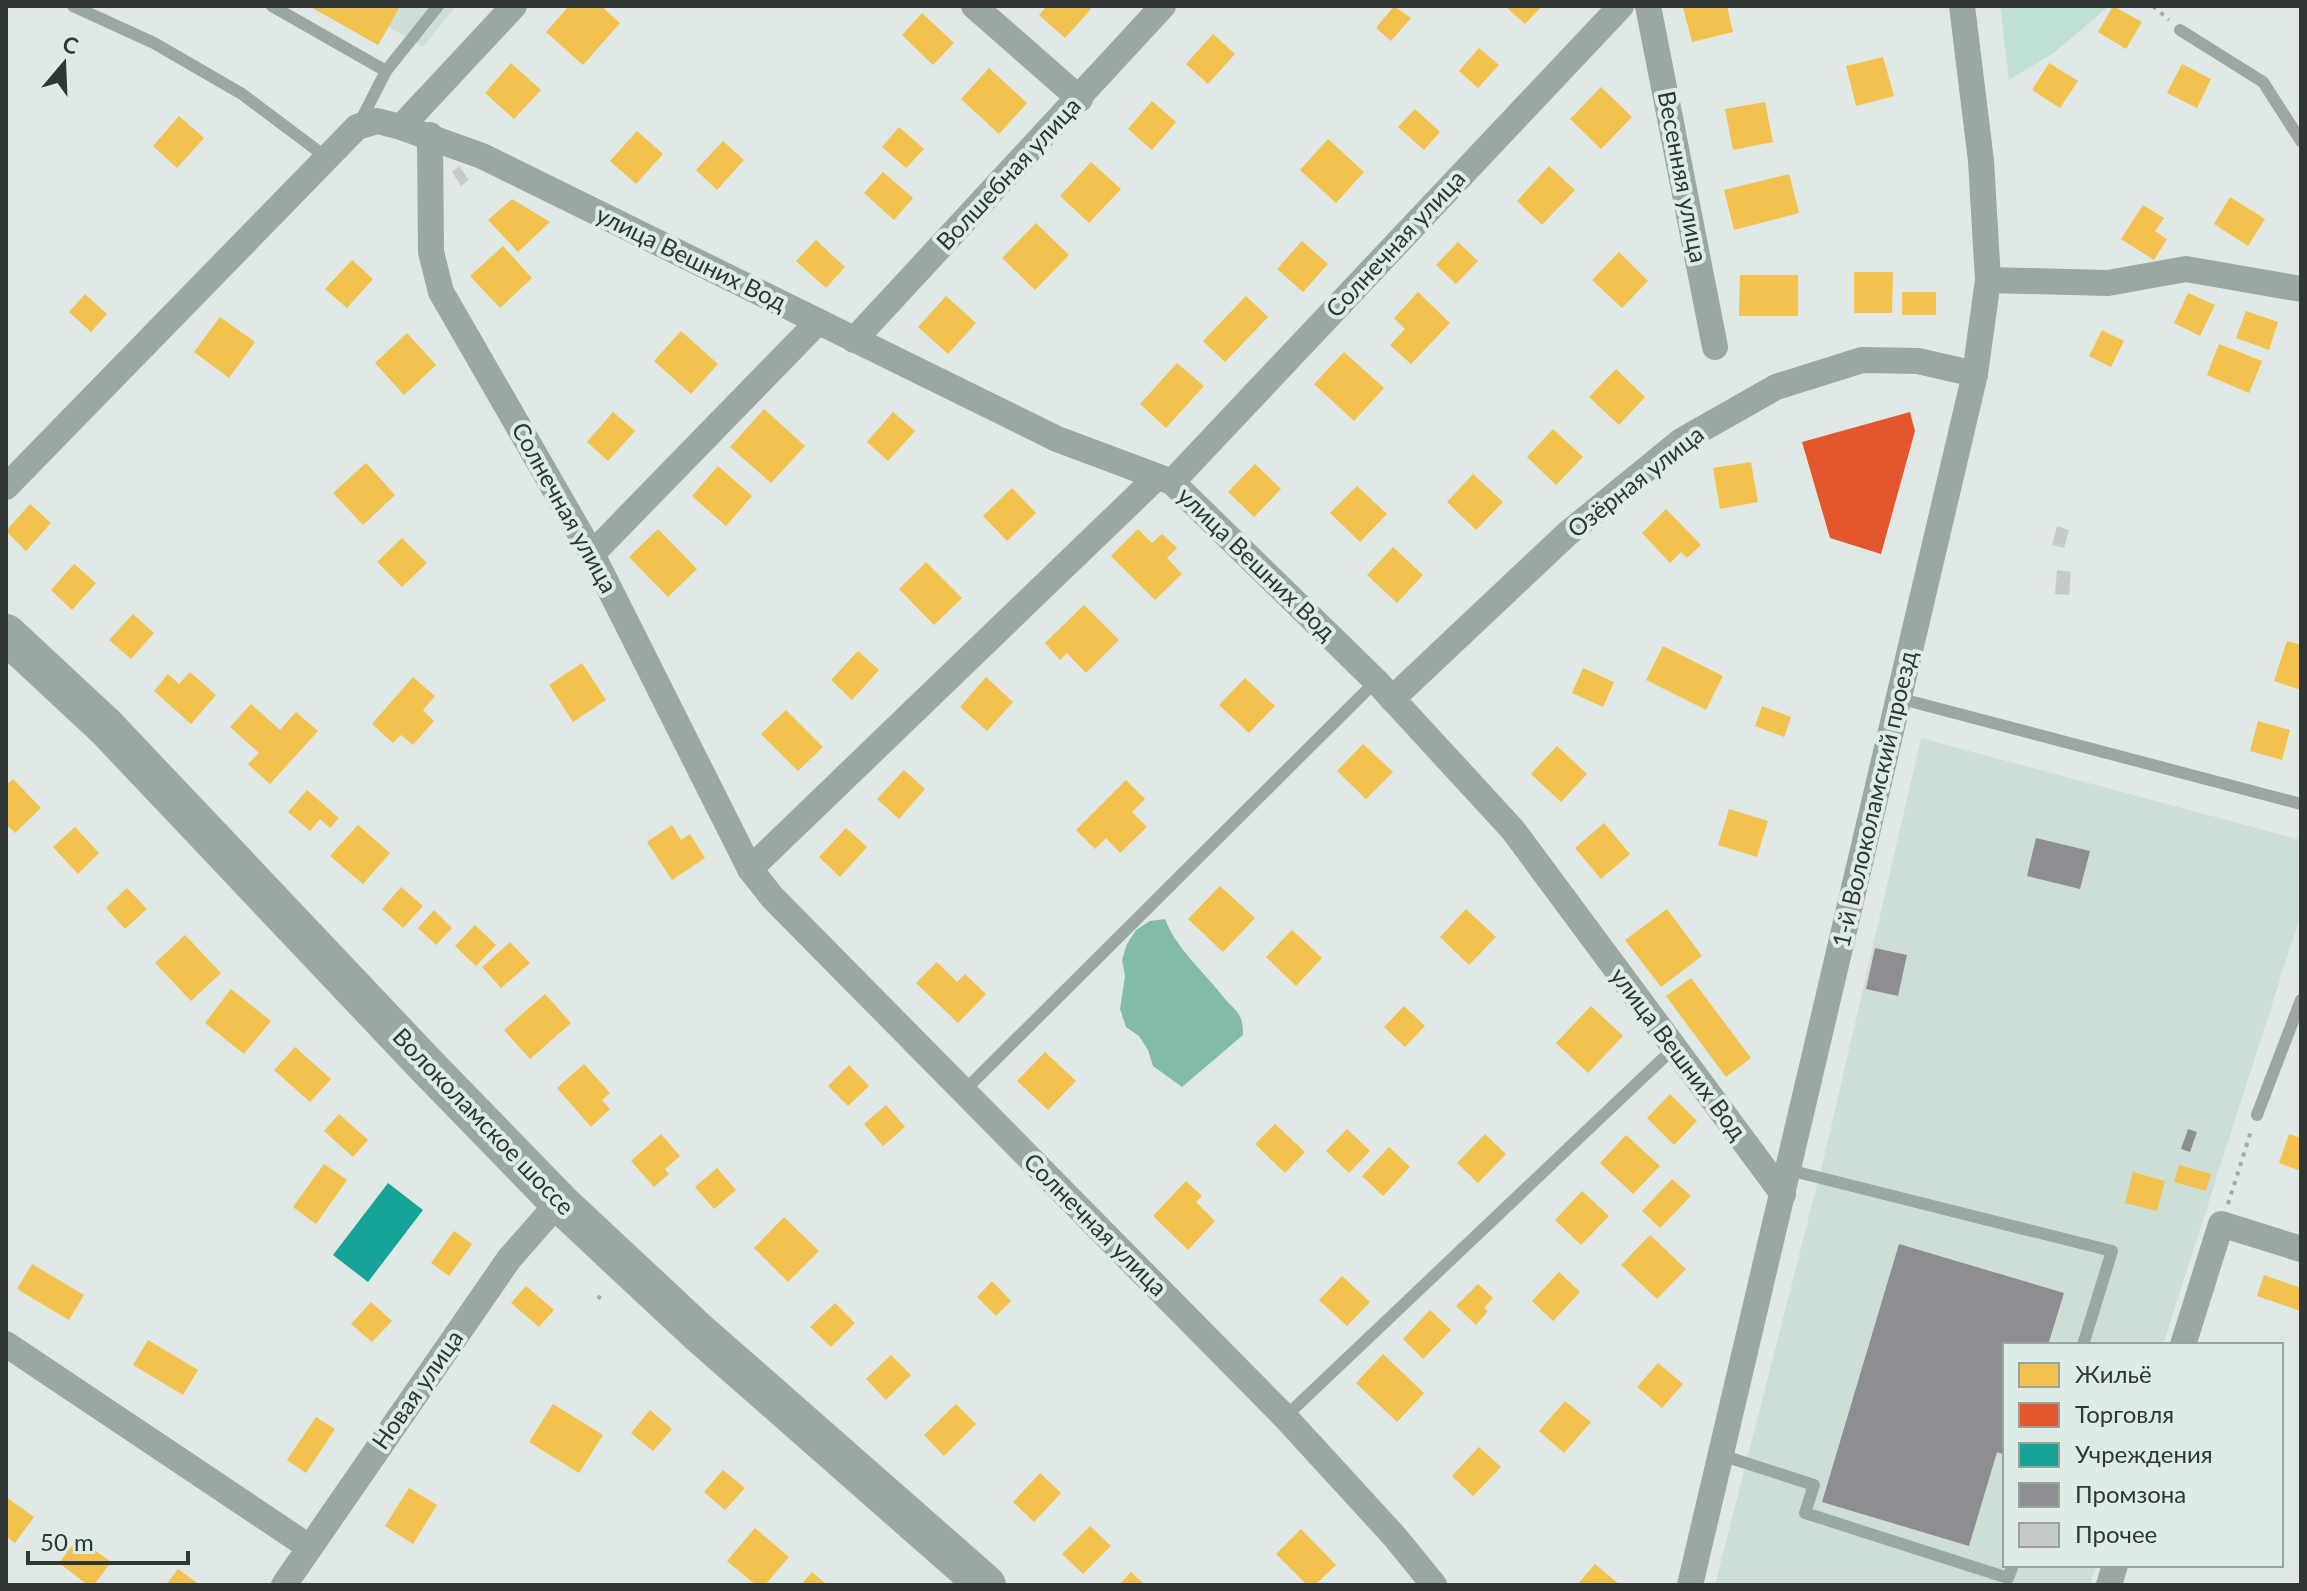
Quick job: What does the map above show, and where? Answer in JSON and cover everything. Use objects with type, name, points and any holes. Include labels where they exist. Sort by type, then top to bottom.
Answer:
[{"type":"main road","name":"Волоколамское шоссе","points":[[6,634],[106,727],[425,1064],[611,1284],[950,1585]]},
{"type":"main road","name":"Волоколамское шоссе","points":[[6,666],[90,746],[184,843],[406,1080],[551,1211],[698,1332],[986,1585]]},
{"type":"street","points":[[401,127],[514,6]]},
{"type":"street","points":[[974,6],[1080,99]]},
{"type":"street","name":"Волшебная улица","points":[[854,340],[1163,6]]},
{"type":"street","name":"Солнечная улица","points":[[750,869],[1164,480],[1621,6]]},
{"type":"street","name":"Весенняя улица","points":[[1648,6],[1715,347]]},
{"type":"street","name":"1-й Волоколамский проезд","points":[[1690,1585],[1975,374],[1988,280],[1981,161],[1962,6]]},
{"type":"street","name":"улица Вешних Вод","points":[[357,127],[377,121],[430,135],[482,156],[1057,439],[1164,480],[1384,690],[1513,830],[1674,1048],[1786,1182]]},
{"type":"street","points":[[6,487],[357,127]]},
{"type":"street","name":"Солнечная улица","points":[[430,135],[431,252],[441,292],[592,554],[750,869],[772,897],[1285,1417],[1395,1537],[1434,1585]]},
{"type":"street","points":[[1988,280],[2108,283],[2186,269],[2301,289]]},
{"type":"street","points":[[592,554],[818,322]]},
{"type":"street","name":"Озёрная улица","points":[[1384,690],[1681,441],[1776,387],[1862,360],[1918,361],[1975,374]]},
{"type":"street","name":"Новая улица","points":[[284,1585],[509,1259],[551,1211]]},
{"type":"street","points":[[2184,1343],[2221,1224],[2301,1249]]},
{"type":"street","points":[[6,1344],[309,1547]]},
{"type":"lane","points":[[73,6],[154,43],[242,94],[326,157]]},
{"type":"lane","points":[[272,6],[386,71]]},
{"type":"lane","points":[[357,127],[386,71],[438,6]]},
{"type":"lane","points":[[2180,30],[2263,82],[2301,141]]},
{"type":"lane","points":[[963,1092],[1384,690]]},
{"type":"lane","points":[[1898,698],[2301,804]]},
{"type":"lane","points":[[2257,1115],[2301,1000]]},
{"type":"lane","points":[[1285,1417],[1674,1048]]},
{"type":"lane","points":[[1786,1182],[2112,1251],[2084,1343]]},
{"type":"lane","points":[[1721,1455],[1814,1485],[1805,1513],[2008,1578],[2012,1567]]},
{"type":"path","points":[[2221,1224],[2257,1115]]},
{"type":"shaded area","points":[[309,6],[456,6],[423,47],[389,27],[378,45]]},
{"type":"shaded area","points":[[2000,6],[2109,6],[2055,52],[2009,80]]},
{"type":"shaded area","points":[[1921,738],[2301,840],[2301,914],[2164,1343],[2003,1343],[2003,1567],[2095,1567],[2090,1585],[1715,1585],[1825,1153]]},
{"type":"shaded area","points":[[1165,919],[1183,949],[1237,1012],[1243,1027],[1243,1035],[1182,1087],[1153,1066],[1139,1036],[1126,1027],[1120,1009],[1125,976],[1122,960],[1127,944],[1136,930],[1150,921]]},
{"type":"building: Жильё","points":[[309,6],[400,6],[378,45]]},
{"type":"building: Жильё","points":[[569,6],[601,6],[620,23],[583,65],[546,32]]},
{"type":"building: Жильё","points":[[1047,6],[1088,6],[1091,9],[1065,38],[1039,15]]},
{"type":"building: Жильё","points":[[1394,6],[1411,18],[1391,41],[1376,28]]},
{"type":"building: Жильё","points":[[1505,6],[1542,6],[1525,24]]},
{"type":"building: Жильё","points":[[1727,6],[1733,32],[1692,42],[1683,7]]},
{"type":"building: Жильё","points":[[2113,6],[2142,22],[2126,49],[2098,32]]},
{"type":"building: Жильё","points":[[922,13],[954,43],[933,65],[902,35]]},
{"type":"building: Жильё","points":[[1213,34],[1235,54],[1208,84],[1186,64]]},
{"type":"building: Жильё","points":[[1479,48],[1499,65],[1478,88],[1459,71]]},
{"type":"building: Жильё","points":[[1883,57],[1894,96],[1856,106],[1846,66]]},
{"type":"building: Жильё","points":[[511,63],[541,90],[514,119],[485,93]]},
{"type":"building: Жильё","points":[[2049,63],[2078,81],[2060,108],[2032,90]]},
{"type":"building: Жильё","points":[[2182,64],[2211,79],[2197,108],[2167,93]]},
{"type":"building: Жильё","points":[[989,68],[1027,103],[999,134],[961,99]]},
{"type":"building: Жильё","points":[[1601,87],[1632,117],[1601,149],[1570,119]]},
{"type":"building: Жильё","points":[[1152,101],[1176,122],[1152,150],[1128,129]]},
{"type":"building: Жильё","points":[[1765,102],[1773,142],[1733,150],[1725,109]]},
{"type":"building: Жильё","points":[[1415,109],[1440,132],[1424,150],[1398,127]]},
{"type":"building: Жильё","points":[[179,116],[204,138],[177,168],[153,146]]},
{"type":"building: Жильё","points":[[899,127],[924,149],[906,168],[882,147]]},
{"type":"building: Жильё","points":[[637,131],[663,154],[636,184],[610,161]]},
{"type":"building: Жильё","points":[[1328,139],[1364,172],[1336,203],[1300,170]]},
{"type":"building: Жильё","points":[[723,141],[744,160],[717,190],[696,170]]},
{"type":"building: Жильё","points":[[1091,162],[1121,189],[1089,223],[1060,196]]},
{"type":"building: Жильё","points":[[1549,166],[1575,190],[1542,225],[1517,201]]},
{"type":"building: Жильё","points":[[883,172],[913,198],[894,220],[864,193]]},
{"type":"building: Жильё","points":[[1789,174],[1799,213],[1734,230],[1724,190]]},
{"type":"building: Жильё","points":[[2230,197],[2265,219],[2248,246],[2214,224]]},
{"type":"building: Жильё","points":[[512,199],[550,222],[518,252],[488,220]]},
{"type":"building: Жильё","points":[[2143,205],[2164,218],[2155,231],[2167,239],[2154,260],[2121,239]]},
{"type":"building: Жильё","points":[[1036,223],[1069,255],[1035,290],[1002,258]]},
{"type":"building: Жильё","points":[[816,240],[845,267],[826,288],[796,261]]},
{"type":"building: Жильё","points":[[1302,241],[1328,264],[1303,292],[1277,269]]},
{"type":"building: Жильё","points":[[1458,242],[1478,261],[1456,284],[1436,265]]},
{"type":"building: Жильё","points":[[503,246],[532,278],[500,308],[470,276]]},
{"type":"building: Жильё","points":[[1619,252],[1648,281],[1622,308],[1592,280]]},
{"type":"building: Жильё","points":[[352,260],[373,279],[347,308],[325,289]]},
{"type":"building: Жильё","points":[[1854,272],[1893,272],[1892,313],[1854,313]]},
{"type":"building: Жильё","points":[[1740,275],[1798,275],[1798,316],[1739,316]]},
{"type":"building: Жильё","points":[[1418,292],[1450,323],[1411,364],[1390,345],[1405,329],[1394,318]]},
{"type":"building: Жильё","points":[[1902,292],[1936,292],[1936,315],[1902,315]]},
{"type":"building: Жильё","points":[[2188,293],[2215,305],[2200,336],[2174,323]]},
{"type":"building: Жильё","points":[[85,294],[107,314],[91,332],[69,312]]},
{"type":"building: Жильё","points":[[946,296],[976,323],[948,354],[918,327]]},
{"type":"building: Жильё","points":[[1246,296],[1268,317],[1225,362],[1203,341]]},
{"type":"building: Жильё","points":[[2246,311],[2278,322],[2269,350],[2236,338]]},
{"type":"building: Жильё","points":[[220,317],[255,342],[229,378],[194,352]]},
{"type":"building: Жильё","points":[[2102,330],[2124,341],[2111,367],[2089,356]]},
{"type":"building: Жильё","points":[[681,331],[718,364],[691,394],[654,361]]},
{"type":"building: Жильё","points":[[407,333],[436,365],[404,395],[375,363]]},
{"type":"building: Жильё","points":[[2219,344],[2262,361],[2249,393],[2207,375]]},
{"type":"building: Жильё","points":[[1344,352],[1384,388],[1354,421],[1314,384]]},
{"type":"building: Жильё","points":[[1177,363],[1204,386],[1166,428],[1140,404]]},
{"type":"building: Жильё","points":[[1616,369],[1645,397],[1619,425],[1589,397]]},
{"type":"building: Жильё","points":[[764,409],[805,446],[771,483],[730,447]]},
{"type":"building: Жильё","points":[[613,412],[635,431],[608,461],[587,442]]},
{"type":"building: Жильё","points":[[893,412],[915,431],[888,461],[867,442]]},
{"type":"building: Жильё","points":[[1553,429],[1583,457],[1556,485],[1527,457]]},
{"type":"building: Жильё","points":[[1751,462],[1758,502],[1720,509],[1713,468]]},
{"type":"building: Жильё","points":[[366,463],[395,495],[363,525],[333,493]]},
{"type":"building: Жильё","points":[[1255,464],[1281,489],[1254,517],[1228,492]]},
{"type":"building: Жильё","points":[[718,466],[752,496],[726,526],[692,496]]},
{"type":"building: Жильё","points":[[1473,474],[1503,502],[1476,530],[1447,502]]},
{"type":"building: Жильё","points":[[1357,486],[1387,514],[1360,542],[1330,513]]},
{"type":"building: Жильё","points":[[1012,488],[1036,513],[1007,541],[983,516]]},
{"type":"building: Жильё","points":[[30,504],[51,523],[26,551],[6,531]]},
{"type":"building: Жильё","points":[[1666,509],[1701,545],[1687,558],[1681,552],[1670,563],[1642,533]]},
{"type":"building: Жильё","points":[[658,529],[697,569],[668,597],[629,557]]},
{"type":"building: Жильё","points":[[1138,529],[1152,543],[1162,534],[1177,548],[1167,558],[1182,574],[1155,600],[1111,556]]},
{"type":"building: Жильё","points":[[402,538],[427,563],[402,587],[377,562]]},
{"type":"building: Жильё","points":[[1393,547],[1423,575],[1397,603],[1367,575]]},
{"type":"building: Жильё","points":[[926,562],[962,598],[934,625],[899,589]]},
{"type":"building: Жильё","points":[[74,564],[96,583],[72,610],[51,590]]},
{"type":"building: Жильё","points":[[1084,605],[1119,640],[1086,673],[1067,653],[1060,660],[1045,643]]},
{"type":"building: Жильё","points":[[133,614],[154,633],[131,659],[109,640]]},
{"type":"building: Жильё","points":[[2287,641],[2301,645],[2301,690],[2274,681]]},
{"type":"building: Жильё","points":[[1663,646],[1723,676],[1706,710],[1646,680]]},
{"type":"building: Жильё","points":[[858,651],[879,670],[852,700],[831,680]]},
{"type":"building: Жильё","points":[[582,663],[606,700],[573,722],[549,685]]},
{"type":"building: Жильё","points":[[1583,668],[1614,682],[1603,707],[1572,693]]},
{"type":"building: Жильё","points":[[190,672],[216,695],[191,724],[154,691],[168,674],[179,684]]},
{"type":"building: Жильё","points":[[413,677],[435,696],[423,710],[434,721],[413,745],[401,735],[393,743],[372,724]]},
{"type":"building: Жильё","points":[[986,677],[1013,702],[987,731],[960,707]]},
{"type":"building: Жильё","points":[[1245,678],[1275,706],[1249,733],[1219,705]]},
{"type":"building: Жильё","points":[[251,704],[280,730],[296,712],[318,731],[270,784],[248,764],[259,753],[230,727]]},
{"type":"building: Жильё","points":[[1762,706],[1791,717],[1784,737],[1755,726]]},
{"type":"building: Жильё","points":[[786,710],[823,747],[798,771],[761,734]]},
{"type":"building: Жильё","points":[[2258,721],[2290,730],[2282,760],[2250,751]]},
{"type":"building: Жильё","points":[[1363,744],[1393,772],[1366,799],[1337,771]]},
{"type":"building: Жильё","points":[[1557,746],[1587,774],[1561,802],[1531,774]]},
{"type":"building: Жильё","points":[[904,770],[925,789],[899,819],[877,799]]},
{"type":"building: Жильё","points":[[13,779],[41,808],[15,833],[6,824],[6,785]]},
{"type":"building: Жильё","points":[[1126,780],[1145,799],[1132,812],[1147,827],[1120,853],[1106,838],[1095,849],[1076,830]]},
{"type":"building: Жильё","points":[[307,790],[339,818],[330,828],[320,819],[310,831],[288,812]]},
{"type":"building: Жильё","points":[[1729,809],[1768,821],[1757,857],[1718,845]]},
{"type":"building: Жильё","points":[[1604,823],[1630,854],[1601,879],[1575,848]]},
{"type":"building: Жильё","points":[[358,825],[390,853],[363,884],[330,856]]},
{"type":"building: Жильё","points":[[672,825],[681,840],[690,834],[705,858],[672,880],[647,842]]},
{"type":"building: Жильё","points":[[75,827],[99,853],[78,874],[53,847]]},
{"type":"building: Жильё","points":[[846,828],[867,847],[840,877],[819,857]]},
{"type":"building: Жильё","points":[[1220,886],[1255,918],[1223,952],[1188,919]]},
{"type":"building: Жильё","points":[[401,887],[423,906],[403,928],[382,909]]},
{"type":"building: Жильё","points":[[127,888],[147,909],[125,929],[106,908]]},
{"type":"building: Жильё","points":[[1466,909],[1496,937],[1469,965],[1440,937]]},
{"type":"building: Жильё","points":[[1667,909],[1702,956],[1661,987],[1625,940]]},
{"type":"building: Жильё","points":[[434,910],[452,928],[436,945],[418,928]]},
{"type":"building: Жильё","points":[[475,925],[496,945],[476,966],[455,946]]},
{"type":"building: Жильё","points":[[1292,930],[1322,958],[1296,986],[1266,957]]},
{"type":"building: Жильё","points":[[185,935],[221,973],[191,1001],[155,963]]},
{"type":"building: Жильё","points":[[510,942],[530,963],[501,988],[482,967]]},
{"type":"building: Жильё","points":[[937,962],[957,982],[965,974],[986,994],[958,1023],[916,983]]},
{"type":"building: Жильё","points":[[1691,978],[1751,1058],[1726,1077],[1666,996]]},
{"type":"building: Жильё","points":[[231,989],[271,1021],[244,1054],[205,1023]]},
{"type":"building: Жильё","points":[[545,994],[571,1023],[530,1059],[504,1030]]},
{"type":"building: Жильё","points":[[1404,1006],[1425,1026],[1405,1047],[1384,1027]]},
{"type":"building: Жильё","points":[[1591,1006],[1623,1036],[1588,1073],[1556,1043]]},
{"type":"building: Жильё","points":[[295,1047],[331,1079],[310,1102],[274,1070]]},
{"type":"building: Жильё","points":[[1045,1052],[1076,1081],[1048,1110],[1017,1081]]},
{"type":"building: Жильё","points":[[584,1064],[610,1093],[602,1100],[610,1109],[591,1127],[557,1088]]},
{"type":"building: Жильё","points":[[849,1065],[869,1086],[848,1106],[828,1086]]},
{"type":"building: Жильё","points":[[1670,1094],[1697,1121],[1674,1145],[1647,1118]]},
{"type":"building: Жильё","points":[[886,1105],[905,1127],[883,1146],[864,1124]]},
{"type":"building: Жильё","points":[[339,1114],[368,1140],[353,1157],[324,1131]]},
{"type":"building: Жильё","points":[[1275,1124],[1305,1152],[1285,1173],[1255,1144]]},
{"type":"building: Жильё","points":[[1347,1129],[1370,1151],[1349,1173],[1326,1151]]},
{"type":"building: Жильё","points":[[661,1134],[680,1156],[665,1169],[669,1174],[654,1187],[631,1161]]},
{"type":"building: Жильё","points":[[1485,1134],[1506,1154],[1478,1183],[1457,1163]]},
{"type":"building: Жильё","points":[[2289,1134],[2301,1138],[2301,1171],[2279,1163]]},
{"type":"building: Жильё","points":[[1626,1135],[1660,1166],[1633,1194],[1600,1163]]},
{"type":"building: Жильё","points":[[1389,1147],[1410,1167],[1383,1196],[1362,1176]]},
{"type":"building: Жильё","points":[[324,1164],[347,1180],[316,1224],[293,1207]]},
{"type":"building: Жильё","points":[[2179,1165],[2211,1174],[2206,1191],[2174,1182]]},
{"type":"building: Жильё","points":[[717,1168],[736,1190],[714,1209],[695,1187]]},
{"type":"building: Жильё","points":[[2133,1172],[2165,1181],[2157,1211],[2125,1203]]},
{"type":"building: Жильё","points":[[1672,1179],[1691,1196],[1660,1228],[1642,1211]]},
{"type":"building: Жильё","points":[[1186,1181],[1202,1196],[1196,1202],[1215,1221],[1188,1250],[1153,1216]]},
{"type":"building: Жильё","points":[[1582,1191],[1609,1216],[1581,1245],[1555,1220]]},
{"type":"building: Жильё","points":[[784,1217],[819,1251],[788,1282],[754,1248]]},
{"type":"building: Жильё","points":[[454,1231],[472,1244],[449,1276],[431,1263]]},
{"type":"building: Жильё","points":[[1650,1235],[1686,1269],[1657,1299],[1621,1265]]},
{"type":"building: Жильё","points":[[32,1264],[84,1295],[69,1320],[17,1289]]},
{"type":"building: Жильё","points":[[1559,1272],[1580,1292],[1553,1321],[1532,1301]]},
{"type":"building: Жильё","points":[[2264,1275],[2301,1288],[2300,1311],[2257,1296]]},
{"type":"building: Жильё","points":[[1342,1276],[1370,1302],[1347,1326],[1319,1300]]},
{"type":"building: Жильё","points":[[992,1281],[1011,1301],[996,1316],[977,1297]]},
{"type":"building: Жильё","points":[[1478,1284],[1493,1298],[1484,1308],[1488,1311],[1476,1325],[1456,1306]]},
{"type":"building: Жильё","points":[[526,1286],[554,1310],[539,1327],[511,1303]]},
{"type":"building: Жильё","points":[[371,1302],[392,1321],[372,1342],[351,1324]]},
{"type":"building: Жильё","points":[[835,1303],[855,1323],[831,1347],[810,1327]]},
{"type":"building: Жильё","points":[[1430,1310],[1451,1330],[1423,1359],[1403,1339]]},
{"type":"building: Жильё","points":[[148,1340],[198,1370],[183,1395],[133,1365]]},
{"type":"building: Жильё","points":[[1383,1354],[1424,1393],[1397,1422],[1356,1383]]},
{"type":"building: Жильё","points":[[891,1355],[911,1375],[886,1400],[866,1379]]},
{"type":"building: Жильё","points":[[1658,1363],[1683,1384],[1662,1408],[1637,1387]]},
{"type":"building: Жильё","points":[[1565,1401],[1591,1422],[1564,1453],[1539,1431]]},
{"type":"building: Жильё","points":[[553,1404],[603,1435],[579,1473],[529,1442]]},
{"type":"building: Жильё","points":[[956,1404],[976,1424],[944,1456],[924,1435]]},
{"type":"building: Жильё","points":[[650,1410],[672,1429],[653,1451],[631,1433]]},
{"type":"building: Жильё","points":[[316,1417],[335,1429],[306,1473],[287,1460]]},
{"type":"building: Жильё","points":[[1479,1447],[1501,1467],[1473,1496],[1452,1476]]},
{"type":"building: Жильё","points":[[723,1470],[745,1488],[725,1510],[704,1492]]},
{"type":"building: Жильё","points":[[1040,1473],[1061,1493],[1034,1522],[1013,1502]]},
{"type":"building: Жильё","points":[[409,1488],[437,1505],[413,1544],[385,1526]]},
{"type":"building: Жильё","points":[[6,1497],[34,1517],[15,1543],[6,1536]]},
{"type":"building: Жильё","points":[[1090,1526],[1111,1546],[1083,1574],[1062,1554]]},
{"type":"building: Жильё","points":[[755,1528],[789,1557],[765,1585],[756,1585],[727,1561]]},
{"type":"building: Жильё","points":[[1301,1529],[1336,1565],[1315,1585],[1307,1585],[1276,1554]]},
{"type":"building: Жильё","points":[[78,1538],[111,1562],[94,1585],[88,1585],[59,1563]]},
{"type":"building: Жильё","points":[[1595,1564],[1620,1585],[1577,1585]]},
{"type":"building: Жильё","points":[[178,1569],[200,1585],[166,1585]]},
{"type":"building: Жильё","points":[[812,1572],[827,1585],[801,1585]]},
{"type":"building: Жильё","points":[[1131,1572],[1145,1585],[1119,1585]]},
{"type":"building: Торговля","points":[[1910,412],[1915,431],[1881,554],[1830,538],[1802,442]]},
{"type":"building: Учреждения","points":[[388,1183],[423,1210],[368,1282],[333,1255]]},
{"type":"building: Промзона","points":[[2036,838],[2090,851],[2080,889],[2027,876]]},
{"type":"building: Промзона","points":[[1875,948],[1907,955],[1898,996],[1866,989]]},
{"type":"building: Промзона","points":[[2188,1129],[2197,1132],[2190,1152],[2181,1149]]},
{"type":"building: Промзона","points":[[1899,1244],[2064,1293],[2049,1343],[2003,1343],[2003,1454],[1997,1452],[1969,1546],[1822,1502]]},
{"type":"building: Прочее","points":[[459,166],[469,180],[461,186],[452,172]]},
{"type":"building: Прочее","points":[[2057,526],[2069,530],[2064,548],[2052,545]]},
{"type":"building: Прочее","points":[[2057,570],[2071,572],[2069,595],[2055,594]]}]
